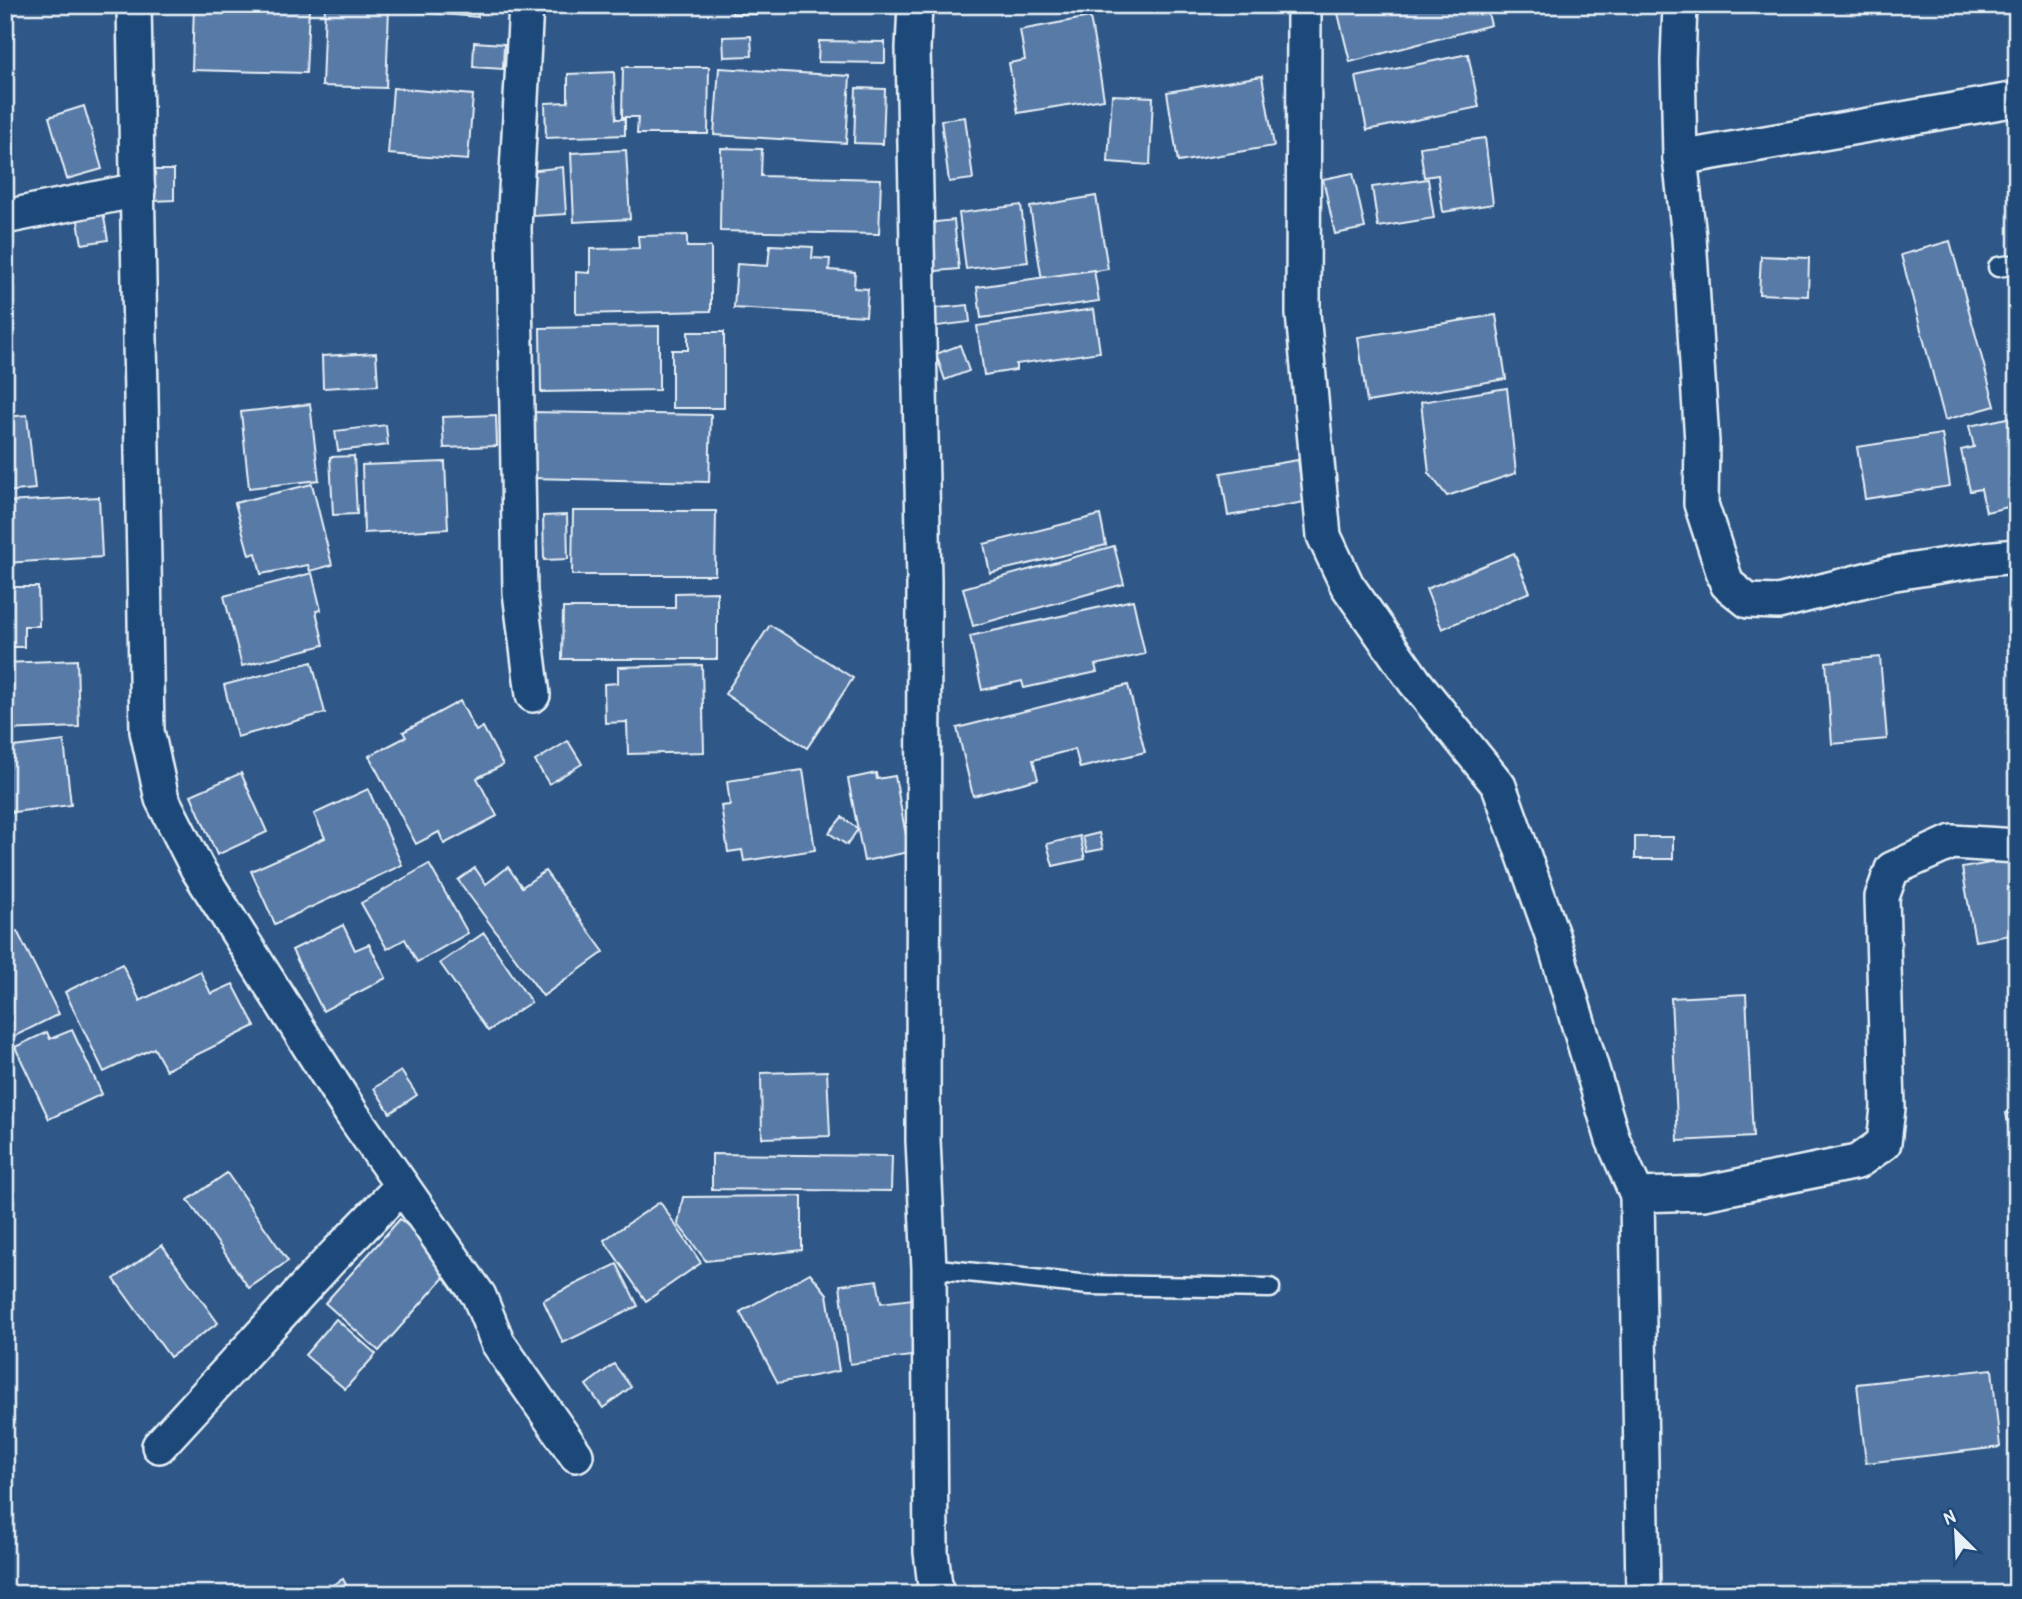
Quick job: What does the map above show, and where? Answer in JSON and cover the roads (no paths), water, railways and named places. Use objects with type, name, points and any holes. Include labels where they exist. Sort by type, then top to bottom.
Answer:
[{"type":"street","points":[[134,5],[147,731],[162,799],[197,868],[352,1114],[479,1296],[498,1343],[576,1455]]},
{"type":"street","points":[[526,5],[514,228],[520,592],[533,695]]},
{"type":"street","points":[[915,5],[914,76],[924,580],[923,1140],[929,1268],[931,1552],[936,1594]]},
{"type":"street","points":[[1304,5],[1303,314],[1324,536],[1347,585],[1415,682],[1499,786],[1552,935],[1613,1140],[1637,1195],[1643,1594]]},
{"type":"street","points":[[1681,5],[1678,61],[1680,158],[1689,237],[1702,442],[1702,503],[1727,584],[1748,601],[1777,602],[1889,574],[2017,556]]},
{"type":"street","points":[[1680,158],[2017,99]]},
{"type":"street","points":[[5,217],[138,190]]},
{"type":"street","points":[[1637,1195],[1703,1192],[1857,1162],[1884,1143],[1888,1108],[1882,897],[1892,869],[1952,842],[2017,846]]},
{"type":"street","points":[[159,1446],[402,1186]]},
{"type":"lane","points":[[1998,267],[2017,264]]},
{"type":"lane","points":[[929,1268],[1089,1285],[1270,1288]]}]
